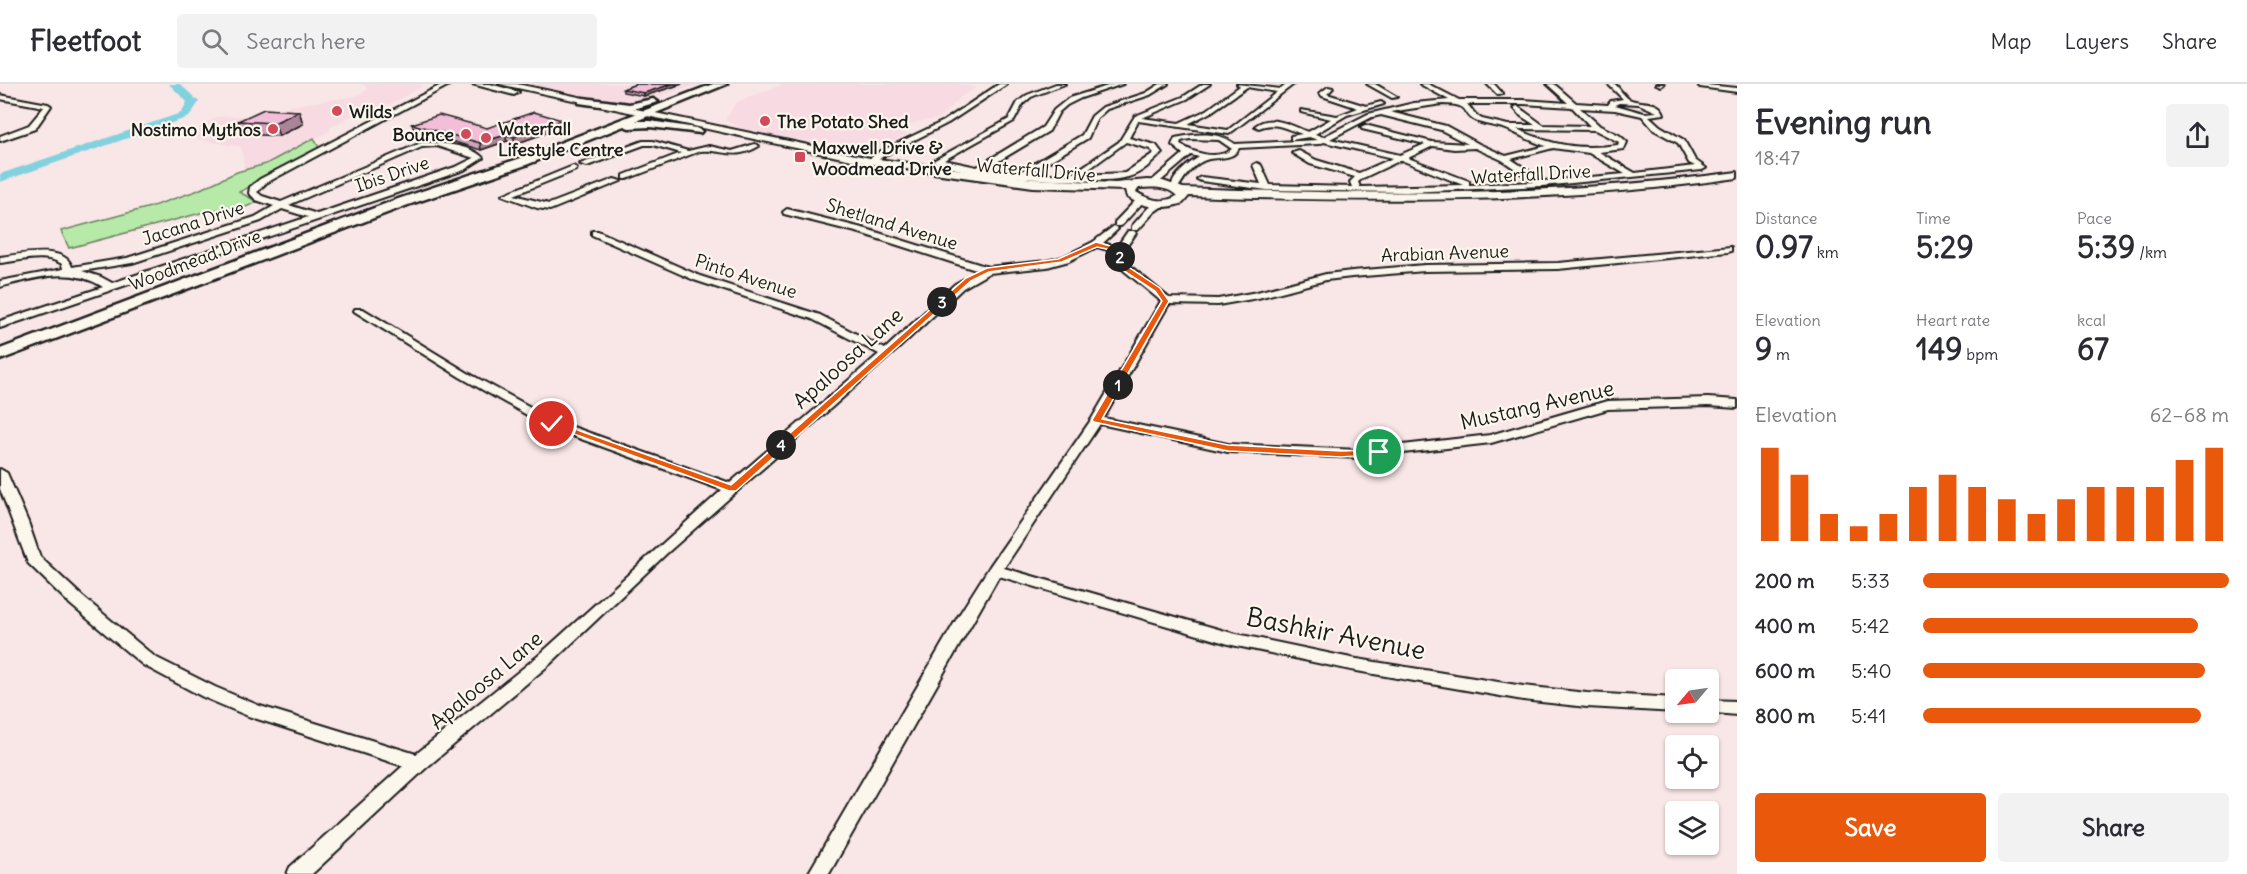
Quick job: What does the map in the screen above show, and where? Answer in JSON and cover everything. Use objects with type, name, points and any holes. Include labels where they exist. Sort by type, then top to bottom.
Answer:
[{"type":"main road","name":"Waterfall Drive","points":[[477,84],[584,104]]},
{"type":"main road","name":"Waterfall Drive","points":[[504,84],[693,128],[866,163],[1136,195]]},
{"type":"main road","name":"Woodmead Drive","points":[[0,355],[634,115],[706,84]]},
{"type":"main road","name":"Woodmead Drive","points":[[679,97],[722,84]]},
{"type":"main road","points":[[584,104],[629,106],[679,97]]},
{"type":"main road","points":[[679,97],[665,113],[668,117],[693,128]]},
{"type":"main road","points":[[566,141],[606,119],[605,115],[584,104]]},
{"type":"main road","points":[[566,141],[635,124],[693,128]]},
{"type":"main road","name":"Waterfall Drive","points":[[693,128],[755,146],[986,184],[1136,195]]},
{"type":"main road","points":[[771,142],[863,154],[891,149]]},
{"type":"main road","name":"Waterfall Drive","points":[[1180,193],[1458,196],[1577,190],[1737,175]]},
{"type":"main road","name":"Waterfall Drive","points":[[1180,193],[1389,203],[1534,200],[1737,183]]},
{"type":"main road","points":[[1136,195],[1152,184],[1180,193]]},
{"type":"main road","points":[[1136,195],[1163,203],[1180,193]]},
{"type":"street","name":"Jacana Drive","points":[[321,152],[335,136],[437,84]]},
{"type":"street","name":"Jacana Drive","points":[[282,205],[260,198],[253,193],[253,189],[263,181],[448,84]]},
{"type":"street","points":[[956,114],[955,112],[964,101],[995,84]]},
{"type":"street","points":[[866,163],[961,113],[976,98],[1004,84]]},
{"type":"street","points":[[1062,84],[1029,96],[1020,103],[1012,120],[937,162],[1022,174],[1072,178],[1128,175],[1158,153],[1153,147],[1124,139]]},
{"type":"street","points":[[980,169],[1046,129],[1056,111],[1066,102],[1120,84]]},
{"type":"street","points":[[1022,174],[1085,136],[1094,117],[1105,108],[1148,94],[1165,84]]},
{"type":"street","points":[[1072,178],[1124,139],[1136,119],[1194,93],[1206,84]]},
{"type":"street","points":[[1180,126],[1209,111],[1244,84],[1282,91]]},
{"type":"street","points":[[1136,119],[1223,132],[1233,131],[1291,84]]},
{"type":"street","points":[[1371,84],[1394,97]]},
{"type":"street","points":[[1423,84],[1470,109],[1474,117],[1507,127],[1533,140],[1556,147],[1591,151],[1616,149],[1623,142],[1615,135],[1598,128],[1507,127]]},
{"type":"street","points":[[1490,84],[1500,94]]},
{"type":"street","points":[[1550,84],[1598,128]]},
{"type":"street","points":[[1611,84],[1629,102]]},
{"type":"street","points":[[1700,85],[1737,90]]},
{"type":"street","points":[[1330,88],[1323,94],[1364,108],[1441,126],[1460,134],[1476,146],[1505,158],[1542,184]]},
{"type":"street","points":[[1194,93],[1205,95]]},
{"type":"street","points":[[0,97],[48,106],[32,127],[0,139]]},
{"type":"street","points":[[1215,97],[1226,99]]},
{"type":"street","points":[[1260,144],[1308,135],[1337,118],[1364,108],[1398,101],[1447,97],[1613,106],[1644,115],[1658,114],[1661,111],[1652,106],[1629,102],[1613,106]]},
{"type":"street","points":[[0,108],[21,100]]},
{"type":"street","points":[[1210,156],[1185,151],[1176,145],[1178,140],[1206,136],[1232,144],[1260,144],[1325,140],[1356,122],[1380,112],[1414,105],[1506,101],[1573,103]]},
{"type":"street","points":[[1517,108],[1523,115],[1542,126]]},
{"type":"street","points":[[1303,111],[1337,118]]},
{"type":"street","points":[[1201,179],[1267,188],[1358,190],[1542,184],[1702,168],[1692,161],[1681,142],[1657,128],[1644,115]]},
{"type":"street","points":[[1259,126],[1271,121],[1325,140],[1402,159],[1448,178],[1480,187]]},
{"type":"street","points":[[1365,127],[1432,144],[1454,147],[1476,146]]},
{"type":"street","points":[[688,153],[646,143],[584,164],[587,166],[583,168],[573,168],[506,195],[550,207],[617,181],[627,180],[627,177],[688,153],[708,148],[732,153],[755,146]]},
{"type":"street","name":"Ibis Drive","points":[[282,205],[421,145],[437,144],[479,156],[478,160],[472,164],[316,217]]},
{"type":"street","points":[[1180,193],[1177,180],[1200,159],[1233,153],[1232,144]]},
{"type":"street","points":[[1358,190],[1354,182],[1360,176],[1432,144]]},
{"type":"street","points":[[1505,158],[1533,150],[1556,147]]},
{"type":"street","points":[[1152,184],[1187,155],[1185,151]]},
{"type":"street","points":[[1591,151],[1634,176]]},
{"type":"street","points":[[1296,153],[1313,162],[1360,176]]},
{"type":"street","points":[[1257,165],[1267,188]]},
{"type":"street","name":"Apaloosa Lane","points":[[297,874],[419,763],[544,660],[959,286],[987,270],[1053,262],[1096,244],[1119,224],[1136,195]]},
{"type":"street","points":[[1119,250],[1151,210],[1163,203]]},
{"type":"street","name":"Jacana Drive","points":[[0,284],[129,261],[263,217],[282,205]]},
{"type":"street","points":[[282,205],[316,217]]},
{"type":"street","name":"Shetland Avenue","points":[[787,212],[863,231],[987,270]]},
{"type":"street","points":[[0,325],[316,217]]},
{"type":"street","points":[[1119,224],[1136,228]]},
{"type":"street","name":"Pinto Avenue","points":[[595,233],[697,278],[816,317],[885,353]]},
{"type":"street","points":[[1096,244],[1119,250]]},
{"type":"street","name":"Arabian Avenue","points":[[1166,301],[1218,302],[1258,295],[1326,277],[1352,274],[1417,268],[1572,265],[1728,249]]},
{"type":"street","points":[[818,874],[995,570],[1097,420],[1166,301],[1157,290],[1124,267],[1119,250]]},
{"type":"street","points":[[0,260],[47,255],[66,262],[68,271],[98,279],[111,287]]},
{"type":"street","points":[[359,311],[464,375],[552,424],[732,489]]},
{"type":"street","name":"Mustang Avenue","points":[[1097,420],[1228,448],[1359,454],[1491,439],[1607,405],[1708,402],[1737,404]]},
{"type":"street","points":[[0,474],[21,522],[33,559],[77,601],[149,661],[209,692],[254,711],[419,763]]},
{"type":"street","name":"Bashkir Avenue","points":[[995,570],[1232,639],[1351,664],[1523,693],[1587,700],[1665,704]]},
{"type":"street","points":[[1719,707],[1737,708]]},
{"type":"shaded area","name":"Wilds","points":[[363,84],[423,86],[381,109],[362,111],[329,127],[331,130],[266,164],[245,170],[241,147],[196,139],[202,125],[217,117],[246,116],[269,109],[357,96],[368,89]]},
{"type":"shaded area","points":[[529,84],[699,84],[650,99],[627,101],[595,98]]},
{"type":"shaded area","points":[[784,84],[957,84],[976,88],[963,95],[938,119],[919,121],[903,128],[906,135],[880,147],[857,149],[746,131],[725,120],[737,102]]},
{"type":"green space","points":[[314,138],[321,152],[239,192],[258,202],[243,208],[212,210],[69,248],[61,231],[150,207],[196,191],[237,172],[266,164]]},
{"type":"building","points":[[636,84],[672,84],[644,93],[623,89]]},
{"type":"building","points":[[264,109],[299,111],[274,123],[238,121]]},
{"type":"building","points":[[534,112],[562,120],[514,137],[505,135],[480,143],[412,124],[439,115],[487,128]]},
{"type":"waterway","points":[[0,178],[185,115],[193,102],[174,84]]},
{"type":"place","name":"Wilds","points":[[337,111]]},
{"type":"place","name":"The Potato Shed","points":[[765,121]]},
{"type":"place","name":"Nostimo Mythos","points":[[273,129]]},
{"type":"place","name":"Bounce","points":[[466,134]]},
{"type":"place","name":"Waterfall Lifestyle Centre","points":[[486,138]]},
{"type":"place","name":"Maxwell Drive & Woodmead Drive","points":[[800,157]]},
{"type":"route","points":[[552,424],[732,489],[968,279],[980,272],[996,268],[1059,261],[1096,244],[1119,250],[1119,257],[1124,267],[1160,292],[1166,301],[1097,420],[1228,448],[1341,454],[1379,452]]}]
